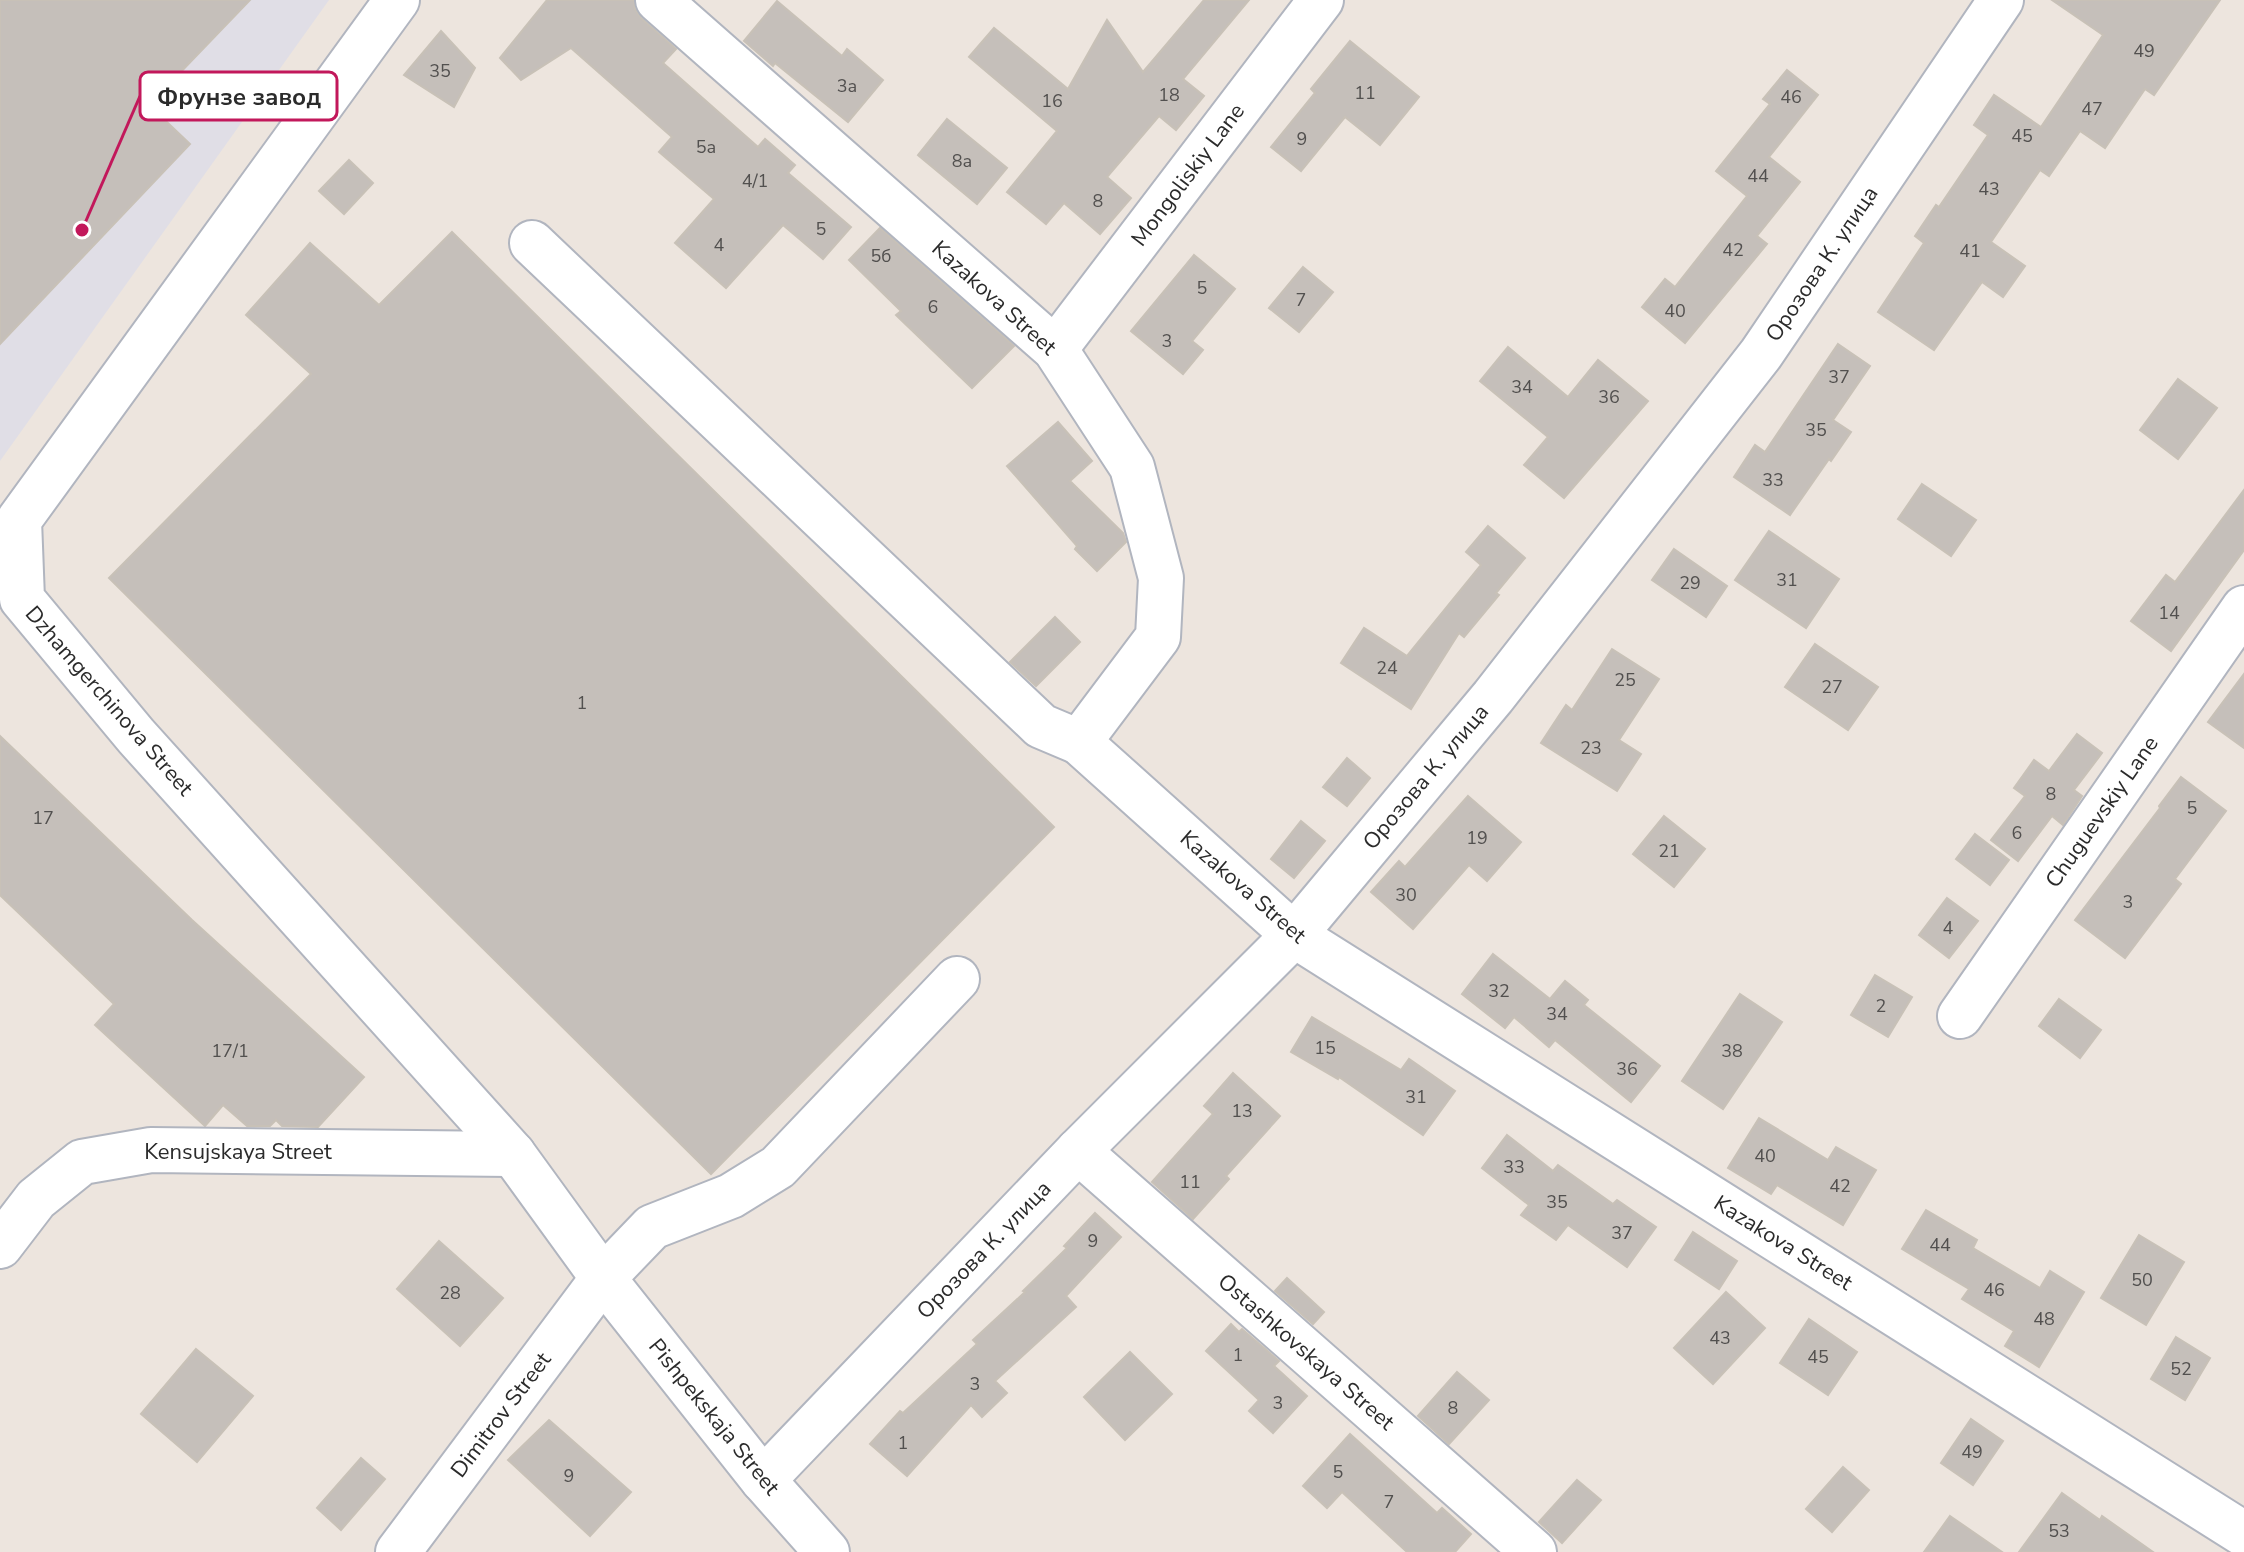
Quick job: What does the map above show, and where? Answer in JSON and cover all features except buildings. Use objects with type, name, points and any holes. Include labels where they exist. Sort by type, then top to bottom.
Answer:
[{"type":"street","name":"Dzhamgerchinova Street","points":[[397,0],[19,520],[22,599],[146,748],[513,1154],[603,1278]]},
{"type":"street","name":"Kazakova Street","points":[[658,0],[1055,349],[1132,467],[1161,578],[1158,637],[1079,742],[1294,935],[2239,1520]]},
{"type":"street","name":"Mongoliskiy Lane","points":[[1055,349],[1321,0]]},
{"type":"street","name":"Орозова К. улица","points":[[763,1480],[1078,1151],[1294,935],[1493,697],[1761,354],[2001,0]]},
{"type":"street","points":[[532,243],[1041,726],[1079,742]]},
{"type":"street","name":"Chuguevskiy Lane","points":[[1960,1016],[2244,608]]},
{"type":"street","name":"Dimitrov Street","points":[[398,1552],[603,1278],[652,1227],[731,1196],[778,1167],[957,979]]},
{"type":"street","name":"Kensujskaya Street","points":[[0,1246],[36,1199],[82,1162],[151,1150],[513,1154]]},
{"type":"street","name":"Ostashkovskaya Street","points":[[1078,1151],[1534,1552]]},
{"type":"street","name":"Pishpekskaja Street","points":[[603,1278],[763,1480],[827,1552]]},
{"type":"shaded area","points":[[0,0],[329,0],[0,461]]},
{"type":"place","name":"Фрунзе завод","points":[[82,230]]}]
